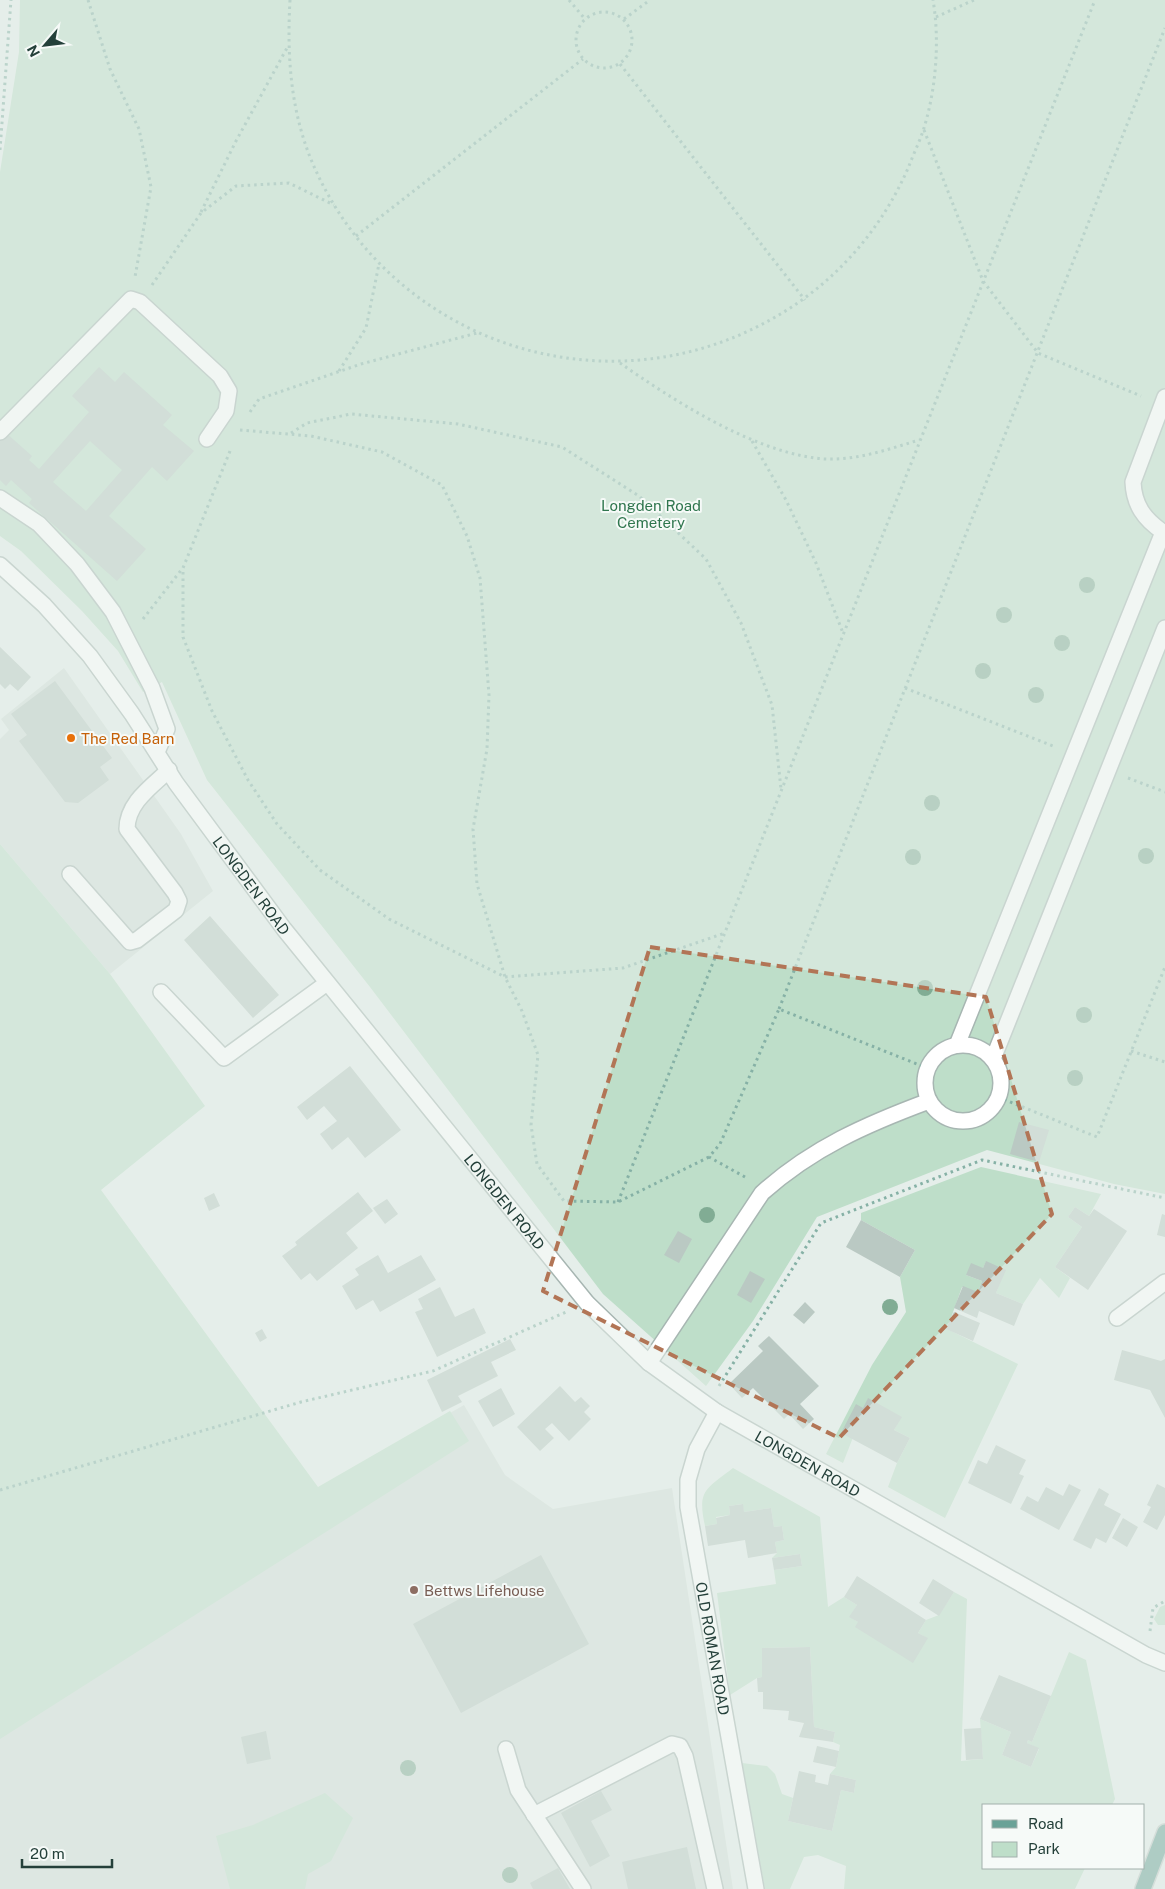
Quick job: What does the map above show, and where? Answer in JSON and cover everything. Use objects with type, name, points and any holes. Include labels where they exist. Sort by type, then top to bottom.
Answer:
[{"type":"main road","points":[[1143,1889],[1165,1832]]},
{"type":"street","points":[[0,432],[136,301],[220,376],[229,390],[226,411],[207,439]]},
{"type":"street","points":[[957,1045],[1072,753],[1164,533],[1150,523],[1140,511],[1134,496],[1133,482],[1164,403]]},
{"type":"street","points":[[0,498],[40,524],[77,564],[113,612],[152,688],[167,729],[157,752]]},
{"type":"street","name":"LONGDEN ROAD","points":[[0,565],[44,605],[90,656],[168,770],[278,921],[587,1303],[649,1363],[713,1409],[1146,1655],[1165,1663]]},
{"type":"street","points":[[993,1059],[1165,628]]},
{"type":"street","points":[[70,874],[130,942],[137,940],[176,910],[179,901],[175,893],[127,829],[127,816],[134,804],[168,770]]},
{"type":"street","points":[[161,992],[224,1058],[327,982]]},
{"type":"street","points":[[957,1045],[976,1048],[993,1059],[999,1071],[1001,1084],[998,1097],[990,1109],[979,1117],[965,1121],[944,1116],[929,1101],[924,1085],[927,1068],[934,1057],[944,1049],[957,1045]]},
{"type":"street","points":[[649,1363],[762,1192],[784,1173],[812,1154],[880,1120],[929,1101]]},
{"type":"street","points":[[1118,1318],[1165,1282]]},
{"type":"street","name":"OLD ROMAN ROAD","points":[[713,1409],[692,1464],[688,1480],[688,1507],[756,1889]]},
{"type":"street","points":[[534,1815],[672,1744],[680,1746],[685,1756],[715,1889]]},
{"type":"street","points":[[506,1749],[518,1790],[583,1889]]},
{"type":"path","points":[[0,150],[11,0]]},
{"type":"path","points":[[88,0],[110,69],[139,129],[151,187],[136,301]]},
{"type":"path","points":[[290,0],[288,48],[294,103],[310,156],[334,206],[380,264],[425,303],[477,333],[532,352],[570,360],[619,363],[685,355],[748,334],[805,300],[856,252],[896,195],[924,130],[934,74],[936,17],[933,0]]},
{"type":"path","points":[[569,0],[585,19]]},
{"type":"path","points":[[624,20],[650,0]]},
{"type":"path","points":[[936,17],[974,0]]},
{"type":"path","points":[[618,1202],[1095,0]]},
{"type":"path","points":[[609,12],[624,20],[632,34],[633,42],[627,58],[613,67],[597,68],[583,59],[578,51],[576,34],[585,19],[592,14],[609,12]]},
{"type":"path","points":[[243,422],[238,430],[311,436],[382,452],[442,485],[467,536],[480,578],[489,695],[487,749],[473,829],[477,884],[505,977],[522,1011],[538,1055],[531,1125],[537,1164],[564,1201],[618,1202],[709,1157],[720,1144],[779,1009],[1165,28]]},
{"type":"path","points":[[136,301],[201,213],[236,141],[288,48]]},
{"type":"path","points":[[356,236],[583,59]]},
{"type":"path","points":[[620,64],[805,300]]},
{"type":"path","points":[[924,130],[983,281],[1038,353],[1164,403]]},
{"type":"path","points":[[201,213],[236,186],[289,183],[334,206]]},
{"type":"path","points":[[339,371],[366,328],[380,264]]},
{"type":"path","points":[[248,414],[259,399],[339,371],[477,333]]},
{"type":"path","points":[[619,363],[654,386],[752,441],[815,458],[865,457],[919,440]]},
{"type":"path","points":[[290,434],[307,422],[352,414],[458,424],[562,447],[639,496],[706,559],[741,622],[772,705],[781,789]]},
{"type":"path","points":[[752,441],[786,500],[816,563],[843,633]]},
{"type":"path","points":[[127,640],[182,568],[230,448]]},
{"type":"path","points":[[182,568],[183,637],[212,711],[248,780],[277,824],[320,870],[389,919],[505,977],[623,968],[724,933]]},
{"type":"path","points":[[905,688],[1072,753]]},
{"type":"path","points":[[1109,770],[1165,792]]},
{"type":"path","points":[[998,1097],[1097,1137],[1165,968]]},
{"type":"path","points":[[779,1009],[927,1068]]},
{"type":"path","points":[[1131,1051],[1165,1062]]},
{"type":"path","points":[[709,1157],[744,1176],[762,1192]]},
{"type":"path","points":[[713,1409],[821,1223],[982,1160],[1165,1198]]},
{"type":"path","points":[[0,1490],[301,1402],[433,1371],[587,1303]]},
{"type":"path","points":[[1146,1655],[1153,1608],[1165,1601]]},
{"type":"highlighted area","points":[[650,947],[986,997],[1052,1214],[839,1438],[543,1291]]},
{"type":"shaded area","points":[[64,668],[181,834],[213,891],[110,974],[0,844],[0,739],[9,730],[1,719]]},
{"type":"shaded area","name":"Bettws Lifehouse","points":[[464,1405],[505,1475],[553,1509],[672,1488],[733,1889],[0,1889],[0,1672]]},
{"type":"green space","name":"Longden Road Cemetery","points":[[20,0],[1165,0],[1165,1194],[1114,1184],[987,1150],[817,1217],[753,1321],[706,1386],[603,1294],[370,987],[207,780],[162,682],[143,692],[118,651],[82,611],[21,551],[0,536],[0,172],[19,52]]},
{"type":"green space","points":[[0,844],[110,974],[205,1106],[101,1190],[318,1487],[450,1411],[469,1441],[0,1739]]},
{"type":"green space","points":[[981,1167],[1101,1194],[1089,1216],[1075,1207],[1068,1217],[1082,1227],[1055,1267],[1070,1278],[1059,1298],[1040,1278],[1023,1304],[996,1293],[1005,1270],[986,1262],[983,1268],[966,1275],[982,1281],[978,1292],[962,1287],[947,1329],[1018,1364],[945,1518],[888,1487],[897,1463],[910,1438],[894,1430],[901,1417],[868,1399],[843,1463],[826,1454],[872,1365],[906,1312],[900,1277],[915,1250],[861,1220],[861,1213]]},
{"type":"green space","points":[[733,1468],[820,1517],[828,1607],[844,1597],[857,1605],[850,1617],[858,1622],[927,1638],[918,1633],[926,1620],[939,1615],[954,1592],[967,1599],[961,1761],[983,1759],[980,1719],[1011,1732],[1002,1755],[1031,1767],[1039,1749],[1027,1743],[1028,1740],[1032,1742],[1069,1652],[1086,1660],[1115,1799],[1112,1804],[982,1804],[982,1869],[1085,1869],[1075,1889],[844,1889],[846,1866],[818,1855],[804,1857],[790,1889],[765,1889],[742,1763],[767,1766],[775,1774],[782,1794],[793,1798],[788,1821],[832,1831],[841,1790],[854,1793],[856,1780],[830,1774],[836,1767],[840,1745],[833,1742],[835,1732],[814,1727],[810,1647],[762,1648],[762,1677],[757,1678],[730,1695],[717,1593],[776,1584],[774,1570],[802,1566],[800,1554],[772,1558],[777,1553],[775,1542],[784,1540],[782,1526],[774,1527],[771,1508],[744,1512],[742,1504],[729,1506],[730,1515],[716,1517],[717,1524],[705,1526],[702,1505],[703,1497],[710,1486]]},
{"type":"green space","points":[[1165,1605],[1165,1625],[1158,1625],[1154,1619],[1160,1607]]},
{"type":"green space","points":[[325,1793],[353,1818],[331,1861],[308,1874],[305,1889],[230,1889],[216,1836],[253,1825]]},
{"type":"building","points":[[99,367],[115,382],[124,372],[172,415],[163,425],[194,451],[167,481],[152,467],[109,516],[146,549],[117,581],[29,503],[32,499],[11,480],[6,486],[0,480],[0,438],[5,432],[32,456],[29,460],[39,469],[89,412],[72,396]],"holes":[[[90,441],[122,470],[86,511],[53,482]]]},
{"type":"building","points":[[0,647],[31,677],[18,691],[10,684],[5,689],[0,684]]},
{"type":"building","points":[[55,681],[112,758],[100,767],[109,780],[78,803],[65,802],[19,741],[27,735],[11,714]]},
{"type":"building","points":[[210,916],[279,995],[253,1018],[184,940]]},
{"type":"building","points":[[350,1066],[401,1130],[365,1158],[348,1137],[332,1150],[320,1134],[337,1121],[324,1106],[307,1120],[297,1107]]},
{"type":"building","points":[[1019,1122],[1049,1130],[1039,1162],[1010,1154]]},
{"type":"building","points":[[358,1192],[373,1211],[346,1233],[358,1248],[317,1281],[310,1273],[301,1280],[282,1256],[297,1245],[295,1242]]},
{"type":"building","points":[[214,1193],[220,1206],[209,1211],[204,1198]]},
{"type":"building","points":[[387,1199],[398,1214],[385,1224],[373,1208]]},
{"type":"building","points":[[1075,1207],[1089,1216],[1094,1209],[1127,1231],[1088,1290],[1055,1267],[1082,1227],[1068,1217]]},
{"type":"building","points":[[1162,1214],[1165,1215],[1165,1237],[1157,1235]]},
{"type":"building","points":[[861,1220],[915,1250],[900,1277],[846,1247]]},
{"type":"building","points":[[678,1231],[692,1239],[679,1263],[664,1255]]},
{"type":"building","points":[[378,1255],[388,1273],[421,1255],[436,1280],[380,1312],[373,1300],[356,1310],[342,1286],[359,1275],[355,1269]]},
{"type":"building","points":[[986,1261],[1006,1270],[996,1293],[1023,1304],[1014,1326],[979,1311],[977,1318],[954,1308],[963,1286],[978,1292],[982,1281],[966,1275],[971,1263],[983,1268]]},
{"type":"building","points":[[750,1271],[765,1279],[751,1303],[737,1295]]},
{"type":"building","points":[[440,1287],[455,1317],[474,1308],[486,1333],[437,1357],[415,1312],[423,1309],[418,1299]]},
{"type":"building","points":[[805,1302],[815,1312],[804,1324],[793,1315]]},
{"type":"building","points":[[954,1312],[980,1323],[973,1341],[946,1329]]},
{"type":"building","points":[[262,1329],[267,1338],[260,1342],[255,1333]]},
{"type":"building","points":[[769,1336],[819,1386],[800,1404],[814,1419],[803,1429],[789,1414],[784,1419],[753,1388],[742,1398],[729,1384],[763,1351],[758,1346]]},
{"type":"building","points":[[510,1339],[516,1350],[491,1362],[498,1376],[458,1396],[462,1402],[442,1412],[427,1380]]},
{"type":"building","points":[[1122,1350],[1161,1361],[1165,1359],[1165,1418],[1150,1390],[1114,1380]]},
{"type":"building","points":[[560,1386],[575,1402],[581,1397],[590,1406],[584,1412],[591,1419],[569,1441],[552,1423],[545,1429],[554,1438],[540,1451],[517,1427]]},
{"type":"building","points":[[501,1388],[515,1414],[493,1427],[478,1401]]},
{"type":"building","points":[[868,1398],[902,1417],[894,1430],[910,1438],[897,1463],[841,1433],[856,1404],[863,1408]]},
{"type":"building","points":[[996,1445],[1026,1460],[1019,1474],[1024,1476],[1011,1504],[968,1483],[978,1460],[987,1464]]},
{"type":"building","points":[[1069,1484],[1081,1490],[1059,1530],[1020,1509],[1027,1496],[1038,1502],[1046,1487],[1063,1496]]},
{"type":"building","points":[[1157,1484],[1165,1488],[1165,1515],[1157,1530],[1143,1522],[1151,1507],[1147,1505]]},
{"type":"building","points":[[1099,1488],[1109,1494],[1104,1505],[1121,1514],[1106,1543],[1096,1538],[1091,1549],[1073,1540]]},
{"type":"building","points":[[743,1504],[744,1512],[771,1508],[774,1527],[782,1526],[784,1540],[775,1542],[777,1553],[748,1558],[745,1540],[708,1546],[705,1526],[717,1524],[716,1518],[730,1515],[729,1506]]},
{"type":"building","points":[[1123,1518],[1138,1527],[1127,1547],[1112,1538]]},
{"type":"building","points":[[800,1554],[802,1566],[774,1570],[772,1558]]},
{"type":"building","points":[[541,1555],[589,1644],[461,1713],[413,1624]]},
{"type":"building","points":[[857,1576],[926,1620],[918,1633],[928,1638],[913,1663],[855,1627],[858,1622],[849,1617],[857,1605],[844,1597]]},
{"type":"building","points":[[933,1579],[954,1592],[939,1616],[919,1603]]},
{"type":"building","points":[[810,1647],[814,1727],[835,1732],[833,1742],[799,1737],[804,1723],[788,1720],[789,1711],[763,1709],[763,1692],[758,1692],[757,1678],[762,1677],[762,1648]]},
{"type":"building","points":[[999,1675],[1051,1696],[1032,1742],[1028,1740],[1027,1743],[1039,1748],[1031,1767],[1002,1755],[1011,1732],[980,1719]]},
{"type":"building","points":[[981,1728],[983,1759],[966,1760],[964,1729]]},
{"type":"building","points":[[266,1731],[271,1759],[247,1764],[241,1737]]},
{"type":"building","points":[[817,1746],[839,1751],[836,1767],[813,1762]]},
{"type":"building","points":[[799,1771],[816,1775],[815,1782],[828,1785],[830,1774],[856,1780],[854,1793],[841,1790],[832,1831],[788,1821]]},
{"type":"building","points":[[601,1791],[612,1810],[591,1821],[610,1856],[590,1867],[561,1813]]},
{"type":"building","points":[[687,1847],[696,1889],[628,1889],[622,1862]]},
{"type":"building","points":[[558,1868],[570,1889],[533,1889],[530,1883]]},
{"type":"place","name":"The Red Barn","points":[[71,738]]},
{"type":"place","name":"Bettws Lifehouse","points":[[414,1590]]}]
